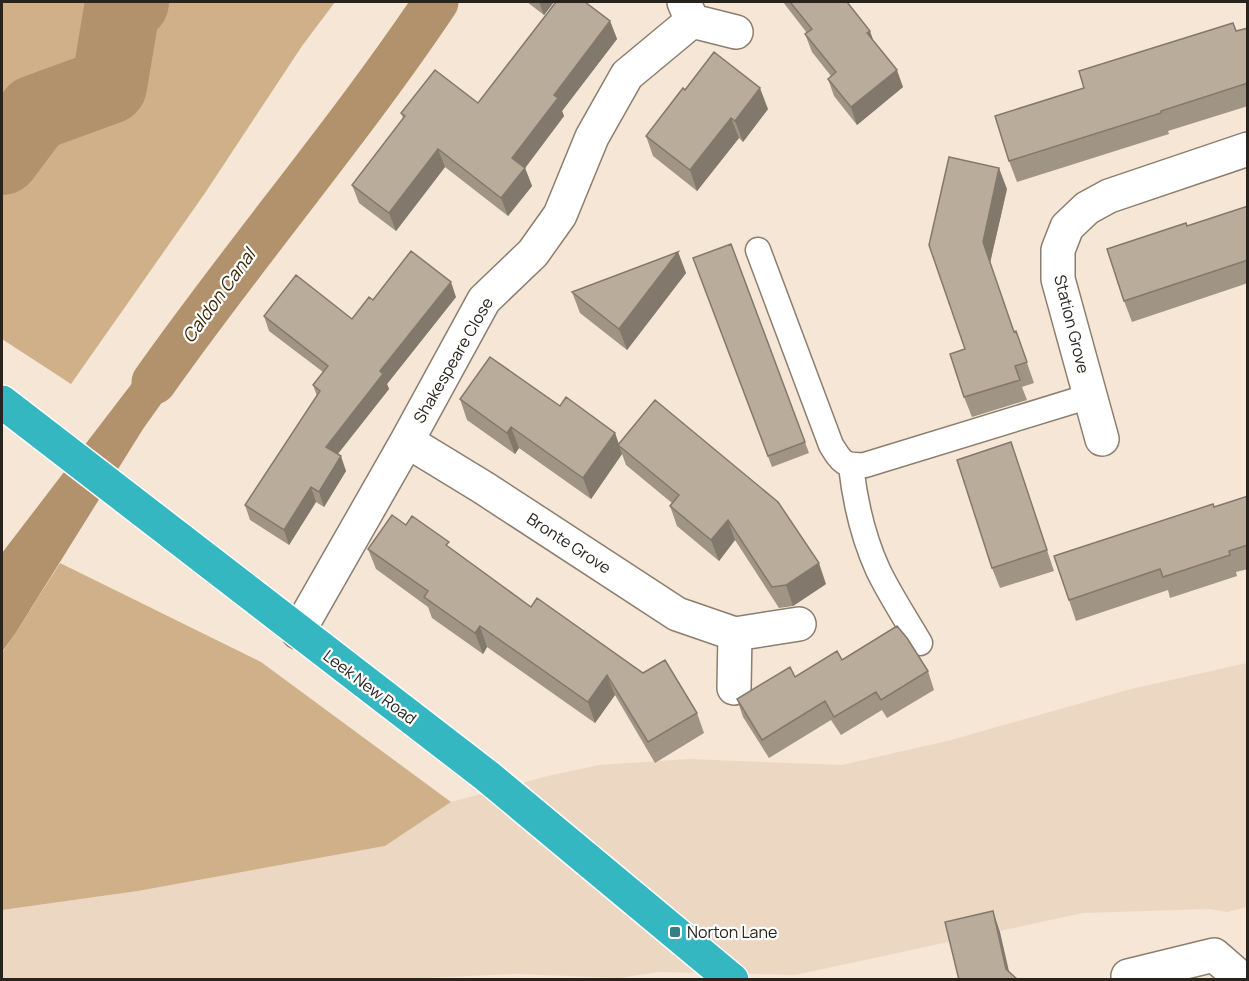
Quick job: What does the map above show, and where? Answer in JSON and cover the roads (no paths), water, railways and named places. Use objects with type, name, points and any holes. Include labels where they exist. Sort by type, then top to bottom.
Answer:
[{"type":"highway","name":"Leek New Road","points":[[14,411],[487,776],[731,979]]},
{"type":"street","name":"Shakespeare Close","points":[[298,632],[484,300],[533,253],[560,215],[592,137],[627,75],[688,11],[736,32]]},
{"type":"street","name":"Station Grove","points":[[1102,439],[1058,279],[1058,250],[1067,227],[1087,208],[1109,196],[1248,149]]},
{"type":"street","name":"Bronte Grove","points":[[407,441],[484,488],[677,614],[735,634],[800,624]]},
{"type":"street","points":[[734,688],[735,634]]},
{"type":"street","points":[[1128,976],[1214,955],[1243,980]]},
{"type":"lane","points":[[758,250],[831,445],[842,462],[851,466],[866,465],[1090,396]]},
{"type":"lane","points":[[851,466],[858,513],[868,546],[879,571],[920,643]]},
{"type":"waterway","points":[[2,157],[35,113],[109,86],[122,9],[131,2]]},
{"type":"waterway","name":"Caldon Canal","points":[[154,382],[368,98],[436,2]]},
{"type":"place","name":"Norton Lane","points":[[675,932]]}]
